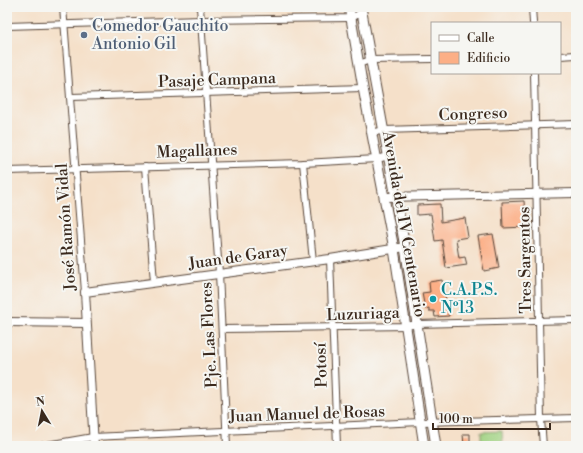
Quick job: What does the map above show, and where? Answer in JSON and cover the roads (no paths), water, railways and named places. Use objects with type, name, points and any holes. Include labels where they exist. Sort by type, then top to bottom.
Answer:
[{"type":"main road","name":"Avenida del IV Centenario","points":[[350,7],[363,88],[385,197],[407,326],[424,446]]},
{"type":"main road","name":"Avenida del IV Centenario","points":[[362,10],[405,247],[436,446]]},
{"type":"street","name":"José Ramón Vidal","points":[[64,7],[85,292],[94,446]]},
{"type":"street","name":"Pje. Las Flores","points":[[200,7],[223,329],[227,446]]},
{"type":"street","points":[[532,7],[533,22]]},
{"type":"street","points":[[7,26],[201,20],[352,18],[362,10]]},
{"type":"street","points":[[561,56],[576,56]]},
{"type":"street","points":[[359,64],[370,60],[431,59]]},
{"type":"street","name":"Tres Sargentos","points":[[534,74],[541,419],[543,446]]},
{"type":"street","name":"Pasaje Campana","points":[[71,97],[363,88]]},
{"type":"street","name":"Congreso","points":[[372,133],[384,130],[576,124]]},
{"type":"street","name":"Magallanes","points":[[7,171],[304,163],[377,159],[388,156]]},
{"type":"street","points":[[304,163],[313,261]]},
{"type":"street","points":[[145,167],[154,282]]},
{"type":"street","points":[[385,197],[576,193]]},
{"type":"street","name":"Juan de Garay","points":[[85,292],[330,259],[405,247]]},
{"type":"street","name":"Potosí","points":[[330,259],[337,446]]},
{"type":"street","name":"Luzuriaga","points":[[223,329],[333,328],[407,326],[417,324],[576,320]]},
{"type":"street","points":[[7,322],[86,323]]},
{"type":"street","name":"Juan Manuel de Rosas","points":[[41,446],[93,437],[421,422],[433,423],[576,418]]},
{"type":"place","name":"Comedor Gauchito Antonio Gil","points":[[84,35]]},
{"type":"place","name":"C.A.P.S. Nº13","points":[[433,299]]}]
